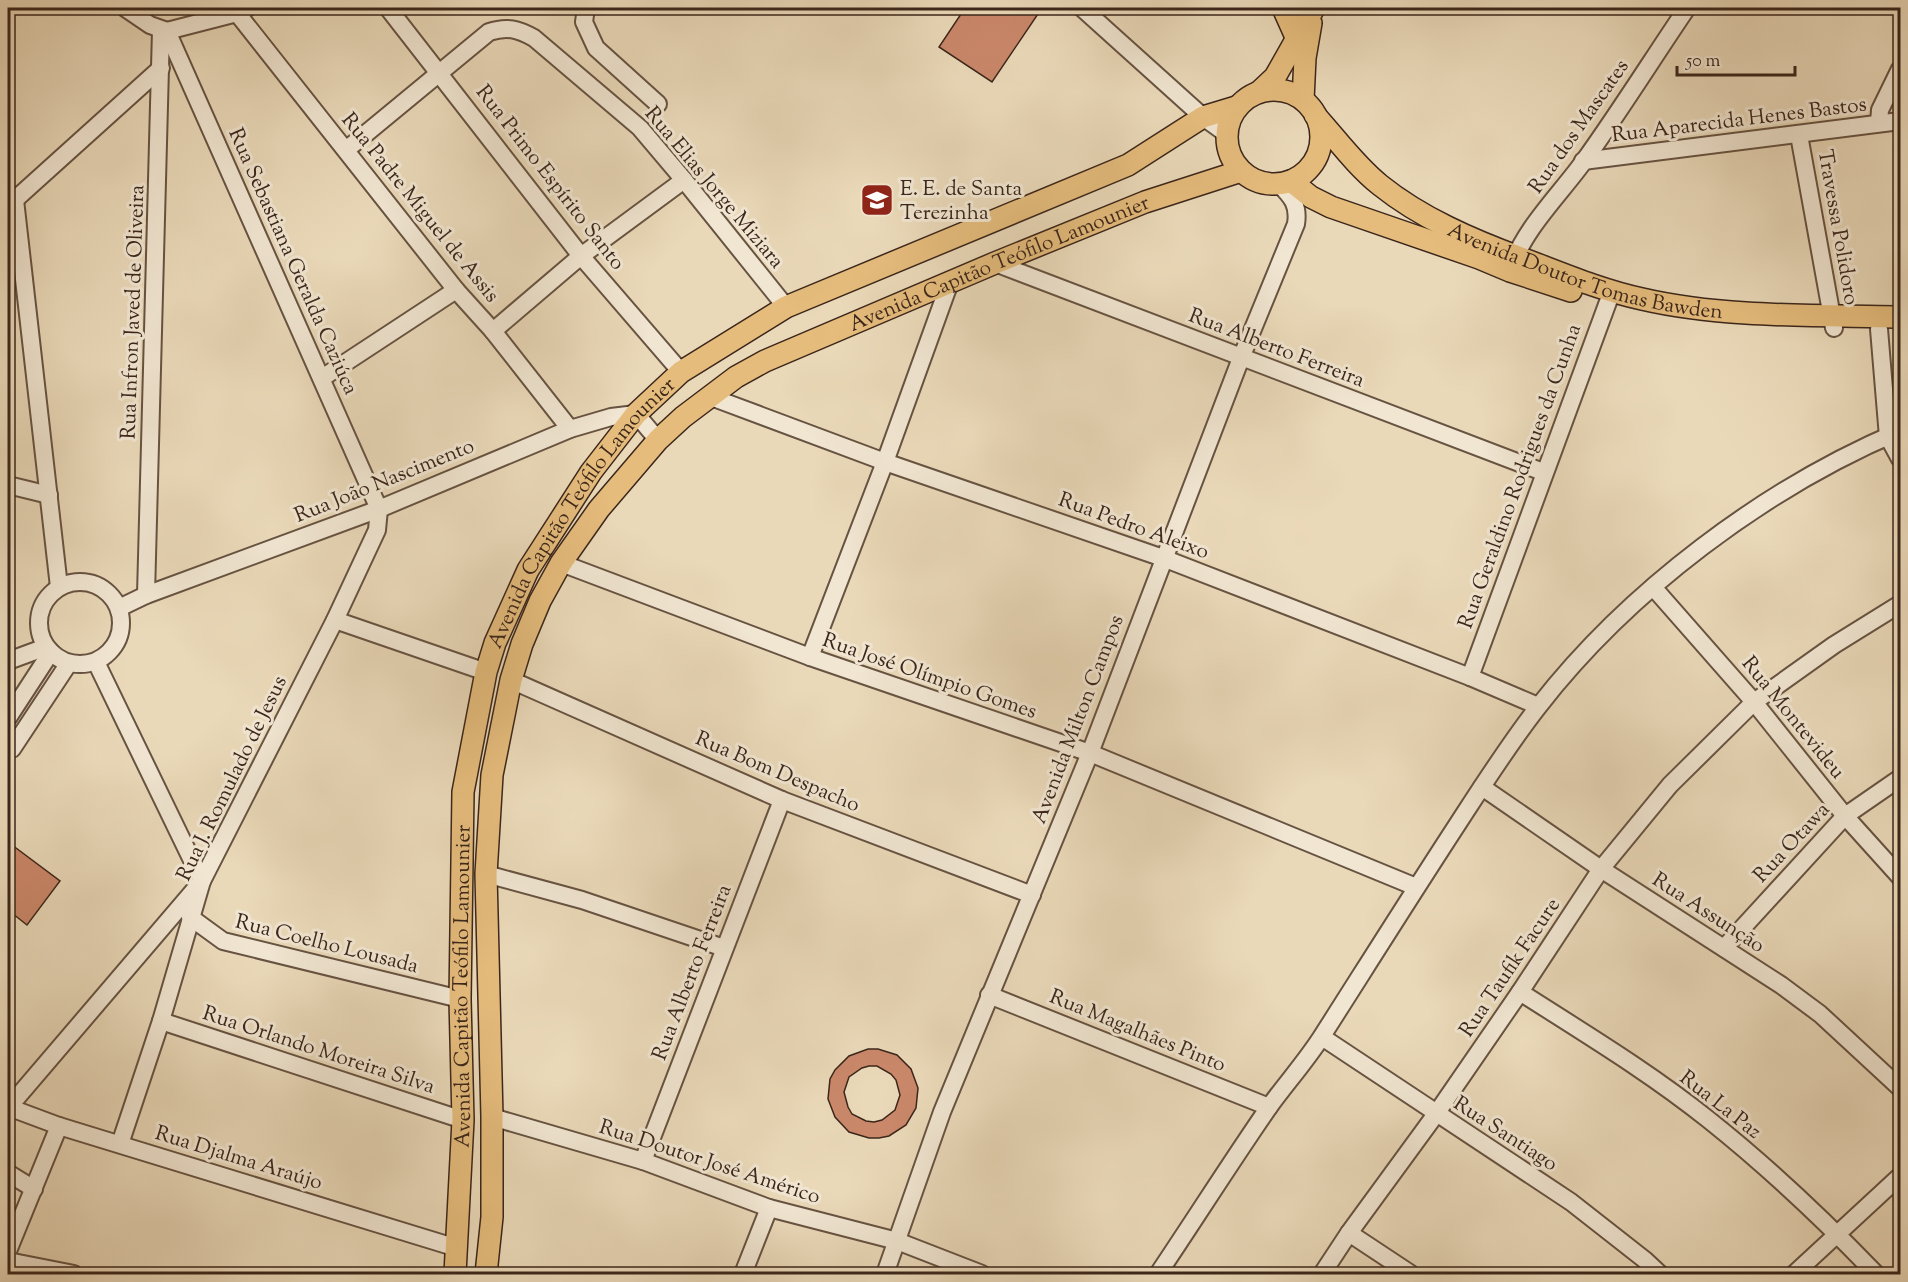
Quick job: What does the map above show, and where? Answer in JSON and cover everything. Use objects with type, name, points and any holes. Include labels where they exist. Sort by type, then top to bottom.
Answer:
[{"type":"main road","points":[[1282,8],[1296,37]]},
{"type":"main road","points":[[1314,9],[1305,58],[1309,108],[1320,130],[1318,153],[1315,161],[1305,173],[1285,183],[1259,182],[1241,171],[1233,161],[1228,150],[1229,123],[1236,107],[1259,93],[1275,77],[1314,9]]},
{"type":"main road","points":[[1259,93],[1275,90],[1290,93],[1309,108]]},
{"type":"main road","name":"Avenida Capitão Teófilo Lamounier","points":[[454,1275],[462,1120],[460,999],[463,792],[486,672],[495,643],[528,570],[591,472],[636,414],[681,372],[786,307],[1128,165],[1203,117],[1236,107]]},
{"type":"main road","name":"Avenida Doutor Tomas Bawden","points":[[1309,108],[1364,171],[1382,186],[1415,208],[1482,243],[1513,264]]},
{"type":"main road","name":"Avenida Capitão Teófilo Lamounier","points":[[486,1275],[492,1217],[486,874],[492,775],[511,680],[522,644],[535,612],[561,563],[599,509],[658,440],[683,417],[736,377],[765,361],[1144,202],[1241,171]]},
{"type":"main road","name":"Avenida Doutor Tomas Bawden","points":[[1285,183],[1331,207],[1479,258],[1513,264],[1609,297],[1879,329],[1900,329]]},
{"type":"main road","name":"Avenida Doutor Tomas Bawden","points":[[1833,322],[1900,317]]},
{"type":"main road","points":[[458,1217],[492,1217]]},
{"type":"street","points":[[125,8],[164,31],[242,10]]},
{"type":"street","name":"Rua Primo Espírito Santo","points":[[388,8],[581,256],[681,372]]},
{"type":"street","points":[[586,8],[585,22],[596,48],[658,104]]},
{"type":"street","points":[[1082,8],[1203,117],[1228,135]]},
{"type":"street","name":"Rua dos Mascates","points":[[1513,264],[1530,232],[1583,161],[1687,8]]},
{"type":"street","name":"Rua Padre Miguel de Assis","points":[[242,10],[346,150],[456,290],[493,331],[570,429]]},
{"type":"street","name":"Rua Elias Jorge Miziara","points":[[440,73],[489,32],[502,27],[534,38],[640,128],[786,307]]},
{"type":"street","name":"Rua Infron Javed de Oliveira","points":[[146,596],[161,68],[164,31]]},
{"type":"street","name":"Rua Sebastiana Geralda Caziúca","points":[[164,31],[379,509]]},
{"type":"street","points":[[59,587],[11,203],[161,68]]},
{"type":"street","points":[[1879,123],[1880,110],[1900,69]]},
{"type":"street","points":[[346,150],[440,73]]},
{"type":"street","name":"Rua Aparecida Henes Bastos","points":[[1583,161],[1900,121]]},
{"type":"street","name":"Travessa Polidoro","points":[[1799,135],[1833,322]]},
{"type":"street","points":[[493,331],[581,256],[684,180]]},
{"type":"street","name":"Avenida Milton Campos","points":[[885,1275],[942,1112],[1090,753],[1163,558],[1296,224],[1296,205],[1285,183]]},
{"type":"street","name":"Rua Alberto Ferreira","points":[[995,263],[1544,472]]},
{"type":"street","points":[[810,657],[885,462],[950,282]]},
{"type":"street","points":[[322,378],[456,290]]},
{"type":"street","name":"Rua Geraldino Rodrigues da Cunha","points":[[1470,677],[1609,297]]},
{"type":"street","points":[[1879,329],[1894,434],[1900,459]]},
{"type":"street","name":"Rua Pedro Aleixo","points":[[711,397],[885,462],[1163,558],[1470,677],[1538,706]]},
{"type":"street","points":[[636,414],[658,440]]},
{"type":"street","name":"Rua João Nascimento","points":[[119,608],[379,509],[570,429],[611,417],[636,414]]},
{"type":"street","points":[[1158,1275],[1269,1107],[1322,1037],[1416,887],[1538,706],[1587,651],[1682,562],[1783,491],[1894,434]]},
{"type":"street","points":[[8,484],[49,495]]},
{"type":"street","name":"Rua J. Romulado de Jesus","points":[[120,1144],[161,1021],[202,881],[335,620],[377,530],[379,509]]},
{"type":"street","name":"Rua José Olímpio Gomes","points":[[561,563],[810,657],[1090,753],[1416,887]]},
{"type":"street","points":[[72,582],[86,582],[100,586],[119,608],[122,620],[121,633],[116,645],[96,662],[69,663],[56,657],[40,635],[41,608],[48,596],[59,587],[72,582]]},
{"type":"street","name":"Rua Montevideu","points":[[1653,587],[1754,702],[1845,816],[1900,877]]},
{"type":"street","name":"Rua Taufik Facure","points":[[1322,1275],[1349,1233],[1436,1114],[1520,992],[1601,869],[1670,785],[1754,702],[1834,645],[1900,604]]},
{"type":"street","points":[[335,620],[486,672]]},
{"type":"street","points":[[8,661],[49,650]]},
{"type":"street","points":[[8,718],[49,650]]},
{"type":"street","points":[[8,1108],[202,881],[96,662]]},
{"type":"street","points":[[12,749],[69,663]]},
{"type":"street","name":"Rua Bom Despacho","points":[[511,680],[782,800],[1032,895]]},
{"type":"street","name":"Rua Otawa","points":[[1724,948],[1845,816],[1900,778]]},
{"type":"street","name":"Rua Assunção","points":[[1482,787],[1601,869],[1781,985],[1820,1014],[1900,1088]]},
{"type":"street","name":"Rua Alberto Ferreira","points":[[643,1161],[782,800]]},
{"type":"street","points":[[486,874],[582,900],[724,948]]},
{"type":"street","name":"Rua Coelho Lousada","points":[[190,917],[224,941],[460,999]]},
{"type":"street","name":"Rua La Paz","points":[[1520,992],[1650,1076],[1708,1119],[1750,1154],[1837,1234],[1876,1275]]},
{"type":"street","name":"Rua Magalhães Pinto","points":[[989,995],[1269,1107]]},
{"type":"street","name":"Rua Orlando Moreira Silva","points":[[161,1021],[462,1120]]},
{"type":"street","name":"Rua Santiago","points":[[1322,1037],[1571,1202],[1645,1260],[1660,1275]]},
{"type":"street","name":"Rua Djalma Araújo","points":[[8,1108],[59,1126],[457,1248]]},
{"type":"street","name":"Rua Doutor José Américo","points":[[492,1117],[643,1161],[769,1208],[897,1241],[982,1275]]},
{"type":"street","points":[[8,1251],[59,1126]]},
{"type":"street","points":[[8,1173],[34,1189]]},
{"type":"street","points":[[1794,1275],[1900,1176]]},
{"type":"street","points":[[743,1275],[769,1208]]},
{"type":"street","points":[[1349,1233],[1412,1275]]},
{"type":"street","points":[[8,1261],[74,1275]]},
{"type":"building","points":[[965,8],[1042,8],[992,82],[939,47]]},
{"type":"building","points":[[8,842],[60,881],[27,925],[8,910]]},
{"type":"building","points":[[868,1049],[878,1049],[897,1055],[911,1069],[918,1088],[916,1108],[906,1125],[889,1136],[869,1138],[849,1132],[835,1117],[828,1099],[830,1079],[835,1070],[849,1056]],"holes":[[[877,1066],[891,1074],[896,1080],[900,1095],[895,1110],[882,1120],[866,1121],[852,1114],[844,1092],[849,1077],[862,1068]]]},
{"type":"place","name":"E. E. de Santa Terezinha","points":[[877,200]]}]
